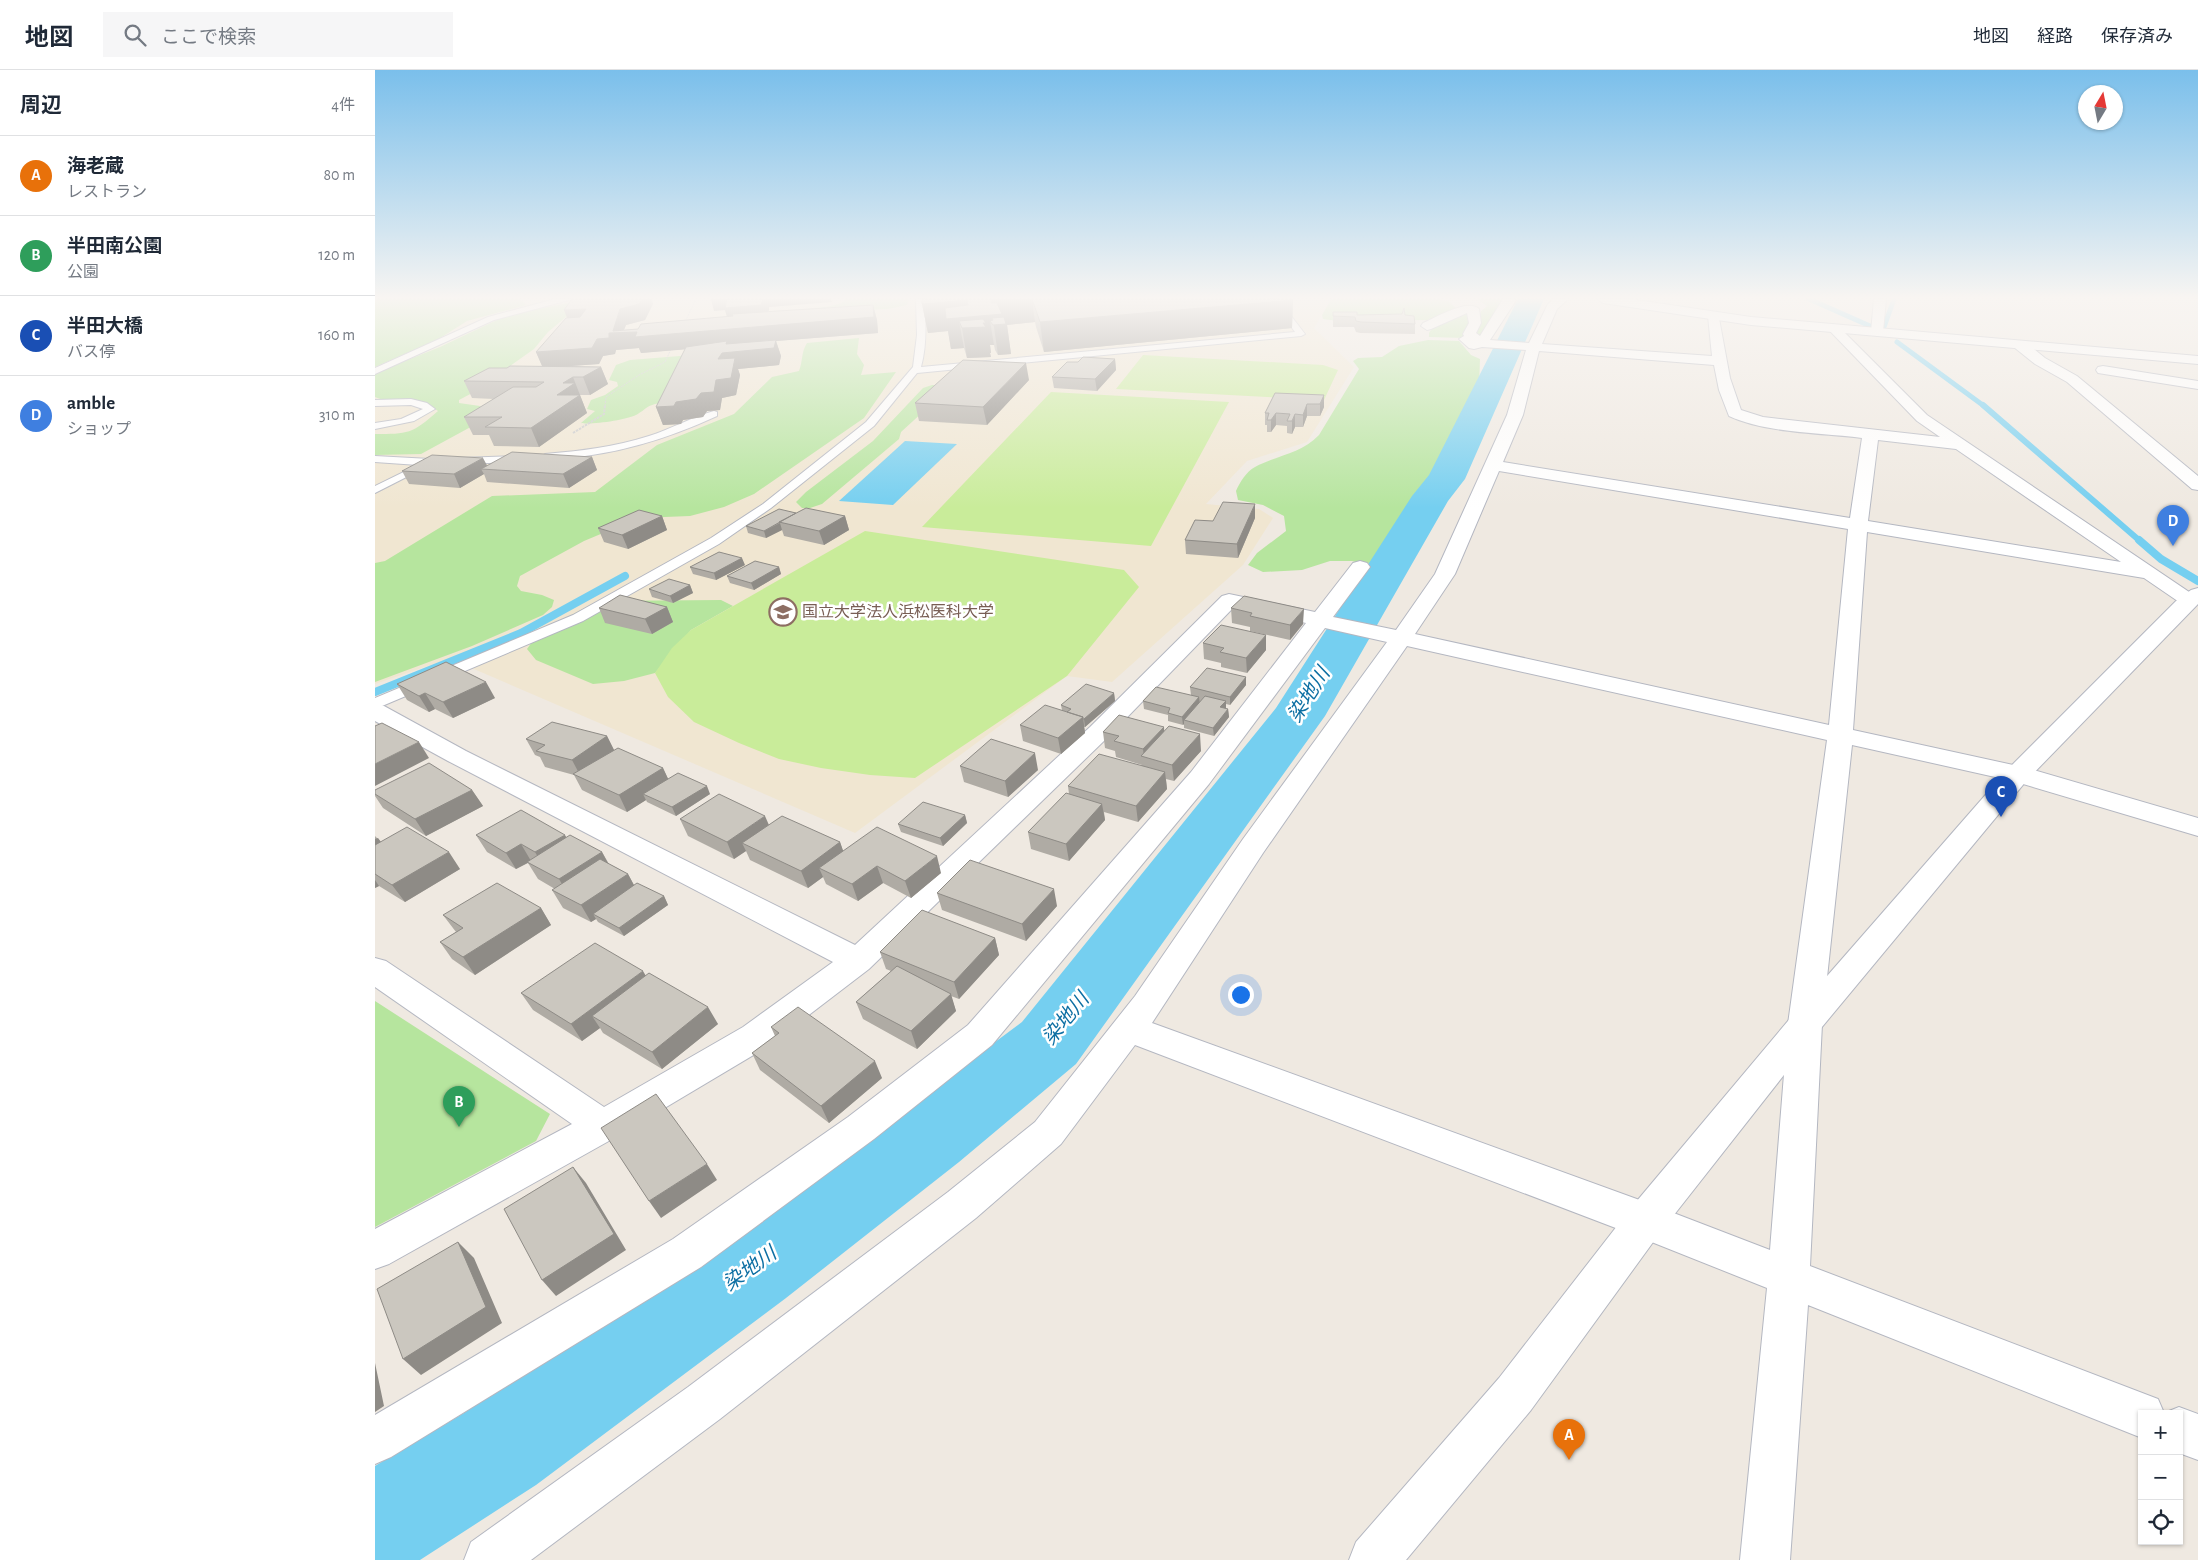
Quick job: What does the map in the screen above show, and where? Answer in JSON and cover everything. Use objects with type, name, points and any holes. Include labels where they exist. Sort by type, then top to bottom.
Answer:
[{"type":"street","points":[[489,1560],[704,1403],[962,1205],[1048,1133],[1130,1029],[1253,846],[1403,637],[1445,574],[1515,415],[1526,369]]},
{"type":"street","points":[[1721,369],[1727,398],[1733,413],[1747,419],[1964,445]]},
{"type":"street","points":[[1374,1560],[1515,1394],[1645,1221],[1805,1024],[2018,774],[2192,603],[1922,418],[1873,369]]},
{"type":"street","points":[[2052,369],[2072,380],[2198,484]]},
{"type":"street","points":[[2103,370],[2198,386]]},
{"type":"street","points":[[1765,1560],[1789,1279],[1805,1024],[1840,736],[1858,524],[1871,433]]},
{"type":"street","points":[[1492,465],[2149,573]]},
{"type":"street","points":[[375,1441],[687,1253],[861,1128],[980,1035],[1199,778],[1360,567]]},
{"type":"street","points":[[375,1250],[603,1126],[755,1037],[859,961],[1099,732],[1229,600],[2018,774],[2198,827]]},
{"type":"street","points":[[375,711],[445,763],[859,961]]},
{"type":"street","points":[[375,970],[603,1126]]},
{"type":"street","points":[[1130,1029],[1645,1221],[1789,1279],[2138,1413]]},
{"type":"street","points":[[2183,1431],[2198,1437]]},
{"type":"lane","points":[[375,704],[578,618],[715,541],[767,506],[871,424],[916,369]]},
{"type":"lane","points":[[916,370],[932,369]]},
{"type":"lane","points":[[375,403],[415,402],[424,404],[430,409],[422,415],[400,423],[375,426]]},
{"type":"lane","points":[[375,459],[430,462],[566,456],[625,447],[665,436],[714,414]]},
{"type":"lane","points":[[375,490],[430,462]]},
{"type":"path","points":[[531,458],[604,414],[606,398],[639,374],[651,369]]},
{"type":"shaded area","name":"国立大学法人浜松医科大学","points":[[375,369],[1353,369],[1307,442],[1247,461],[1206,504],[1259,509],[1273,518],[1243,565],[1112,682],[1067,676],[855,833],[467,666],[445,660],[375,684]]},
{"type":"green space","points":[[386,369],[529,369],[491,383],[459,400],[459,403],[480,406],[490,414],[478,423],[421,454],[375,455],[375,434],[395,434],[409,431],[422,424],[438,411],[425,402],[391,403],[375,397],[375,373]]},
{"type":"green space","points":[[614,369],[683,369],[661,403],[649,406],[636,415],[625,419],[600,423],[581,423],[595,411],[587,409],[591,400],[605,395],[618,386],[617,382],[609,380]]},
{"type":"green space","points":[[800,369],[863,369],[861,375],[896,372],[864,418],[754,494],[724,507],[690,516],[639,518],[584,541],[520,576],[517,586],[521,591],[542,595],[554,600],[552,607],[543,615],[472,646],[375,682],[375,563],[385,561],[492,496],[595,492],[657,445],[734,414],[772,377],[799,371]]},
{"type":"green space","points":[[1132,369],[1338,370],[1324,400],[1116,389]]},
{"type":"green space","points":[[1359,369],[1480,369],[1479,388],[1464,425],[1438,478],[1420,498],[1395,544],[1381,563],[1363,564],[1352,561],[1330,561],[1302,570],[1263,572],[1248,565],[1257,553],[1286,531],[1284,516],[1263,505],[1238,500],[1236,491],[1241,481],[1252,469],[1305,446],[1319,435]]},
{"type":"green space","points":[[932,385],[948,385],[948,389],[901,432],[899,439],[822,504],[810,508],[802,508],[796,502],[806,492],[873,441],[923,388]]},
{"type":"green space","points":[[1051,392],[1229,402],[1151,546],[922,527]]},
{"type":"green space","points":[[865,531],[1124,570],[1139,587],[1067,676],[915,778],[870,775],[821,768],[779,759],[694,722],[668,697],[655,673],[672,648],[691,630]]},
{"type":"green space","points":[[721,600],[733,606],[691,630],[655,673],[624,681],[593,684],[536,660],[527,649],[537,635],[547,628],[598,601]]},
{"type":"green space","points":[[375,1001],[550,1114],[536,1141],[375,1227]]},
{"type":"water","points":[[905,441],[957,444],[893,505],[839,501]]},
{"type":"building","points":[[488,369],[598,369],[583,377],[573,377],[563,383],[575,383],[557,395],[580,395],[531,428],[485,427],[502,417],[464,417],[513,387],[536,387],[544,382],[464,381]]},
{"type":"building","points":[[675,369],[733,369],[731,378],[716,380],[714,392],[701,393],[696,399],[676,402],[674,406],[656,407]]},
{"type":"building","points":[[953,369],[1021,369],[983,407],[915,403]]},
{"type":"building","points":[[1060,369],[1105,369],[1095,379],[1052,377]]},
{"type":"building","points":[[1275,393],[1324,395],[1320,404],[1307,404],[1303,415],[1295,414],[1292,421],[1287,421],[1290,414],[1276,413],[1271,420],[1267,420],[1269,413],[1265,413]]},
{"type":"building","points":[[512,452],[592,457],[563,474],[481,469]]},
{"type":"building","points":[[432,455],[483,458],[454,474],[402,471]]},
{"type":"building","points":[[1223,502],[1255,504],[1237,544],[1185,540],[1195,520],[1213,521]]},
{"type":"building","points":[[806,508],[845,516],[819,531],[779,522]]},
{"type":"building","points":[[779,509],[796,513],[764,531],[746,526]]},
{"type":"building","points":[[639,510],[662,516],[622,535],[598,528]]},
{"type":"building","points":[[719,552],[742,558],[714,573],[690,567]]},
{"type":"building","points":[[755,561],[779,567],[751,583],[727,576]]},
{"type":"building","points":[[669,579],[690,585],[670,596],[649,589]]},
{"type":"building","points":[[620,595],[667,607],[645,619],[599,608]]},
{"type":"building","points":[[1244,596],[1304,609],[1290,625],[1250,616],[1252,613],[1231,608]]},
{"type":"building","points":[[1221,625],[1266,635],[1246,658],[1220,652],[1224,648],[1203,643]]},
{"type":"building","points":[[446,662],[486,682],[443,702],[425,693],[419,696],[397,684]]},
{"type":"building","points":[[1207,668],[1246,677],[1230,697],[1190,687]]},
{"type":"building","points":[[1086,684],[1114,693],[1083,719],[1083,717],[1067,712],[1071,709],[1061,705]]},
{"type":"building","points":[[1156,687],[1199,697],[1182,717],[1168,713],[1170,708],[1143,701]]},
{"type":"building","points":[[1205,696],[1226,701],[1220,707],[1228,709],[1213,728],[1184,720]]},
{"type":"building","points":[[1045,705],[1083,717],[1058,738],[1020,725]]},
{"type":"building","points":[[1119,715],[1164,727],[1143,749],[1114,741],[1119,736],[1103,732]]},
{"type":"building","points":[[552,722],[607,736],[572,760],[536,751],[545,745],[526,739]]},
{"type":"building","points":[[382,723],[419,742],[375,764],[375,726]]},
{"type":"building","points":[[1169,726],[1200,734],[1172,765],[1141,756]]},
{"type":"building","points":[[991,739],[1035,753],[1005,781],[960,766]]},
{"type":"building","points":[[618,748],[663,768],[619,795],[573,774]]},
{"type":"building","points":[[1099,754],[1165,772],[1136,806],[1068,786]]},
{"type":"building","points":[[429,763],[472,790],[415,819],[375,794],[375,790]]},
{"type":"building","points":[[678,773],[707,786],[672,807],[643,794]]},
{"type":"building","points":[[1066,793],[1102,804],[1066,844],[1028,832]]},
{"type":"building","points":[[719,794],[765,816],[727,842],[680,819]]},
{"type":"building","points":[[923,802],[965,815],[940,838],[898,824]]},
{"type":"building","points":[[521,810],[565,835],[535,852],[521,844],[506,853],[476,835]]},
{"type":"building","points":[[782,816],[840,842],[801,871],[742,843]]},
{"type":"building","points":[[407,827],[449,852],[392,885],[375,874],[375,845]]},
{"type":"building","points":[[877,827],[937,856],[905,881],[877,866],[852,884],[819,868]]},
{"type":"building","points":[[570,835],[602,852],[559,879],[527,862]]},
{"type":"building","points":[[600,859],[628,874],[581,905],[552,890]]},
{"type":"building","points":[[970,860],[1054,889],[1022,924],[937,893]]},
{"type":"building","points":[[497,883],[541,908],[463,957],[440,942],[463,928],[443,915]]},
{"type":"building","points":[[637,883],[664,896],[619,928],[593,914]]},
{"type":"building","points":[[922,910],[995,938],[954,982],[880,952]]},
{"type":"building","points":[[595,943],[643,971],[571,1024],[521,993]]},
{"type":"building","points":[[897,966],[951,994],[911,1031],[856,1002]]},
{"type":"building","points":[[649,973],[708,1007],[652,1052],[592,1016]]},
{"type":"building","points":[[798,1007],[875,1061],[821,1106],[752,1053],[779,1033],[771,1027]]},
{"type":"building","points":[[656,1094],[707,1164],[649,1201],[601,1128]]},
{"type":"building","points":[[573,1167],[614,1234],[542,1280],[504,1209]]},
{"type":"building","points":[[458,1242],[486,1307],[403,1359],[377,1289]]},
{"type":"waterway","name":"染地川","points":[[375,1527],[500,1449],[754,1267],[930,1137],[1049,1043],[1298,716],[1431,496],[1446,479],[1498,369]]},
{"type":"waterway","points":[[1933,369],[1984,406]]},
{"type":"waterway","points":[[1983,405],[2140,541]]},
{"type":"waterway","points":[[2139,540],[2161,559],[2198,581]]},
{"type":"waterway","points":[[375,692],[521,633],[625,576]]},
{"type":"place","name":"amble","points":[[2173,546]]},
{"type":"place","name":"国立大学法人浜松医科大学","points":[[783,612]]},
{"type":"place","name":"半田大橋","points":[[2001,817]]},
{"type":"place","name":"半田南公園","points":[[459,1127]]},
{"type":"place","name":"海老蔵","points":[[1569,1460]]}]
